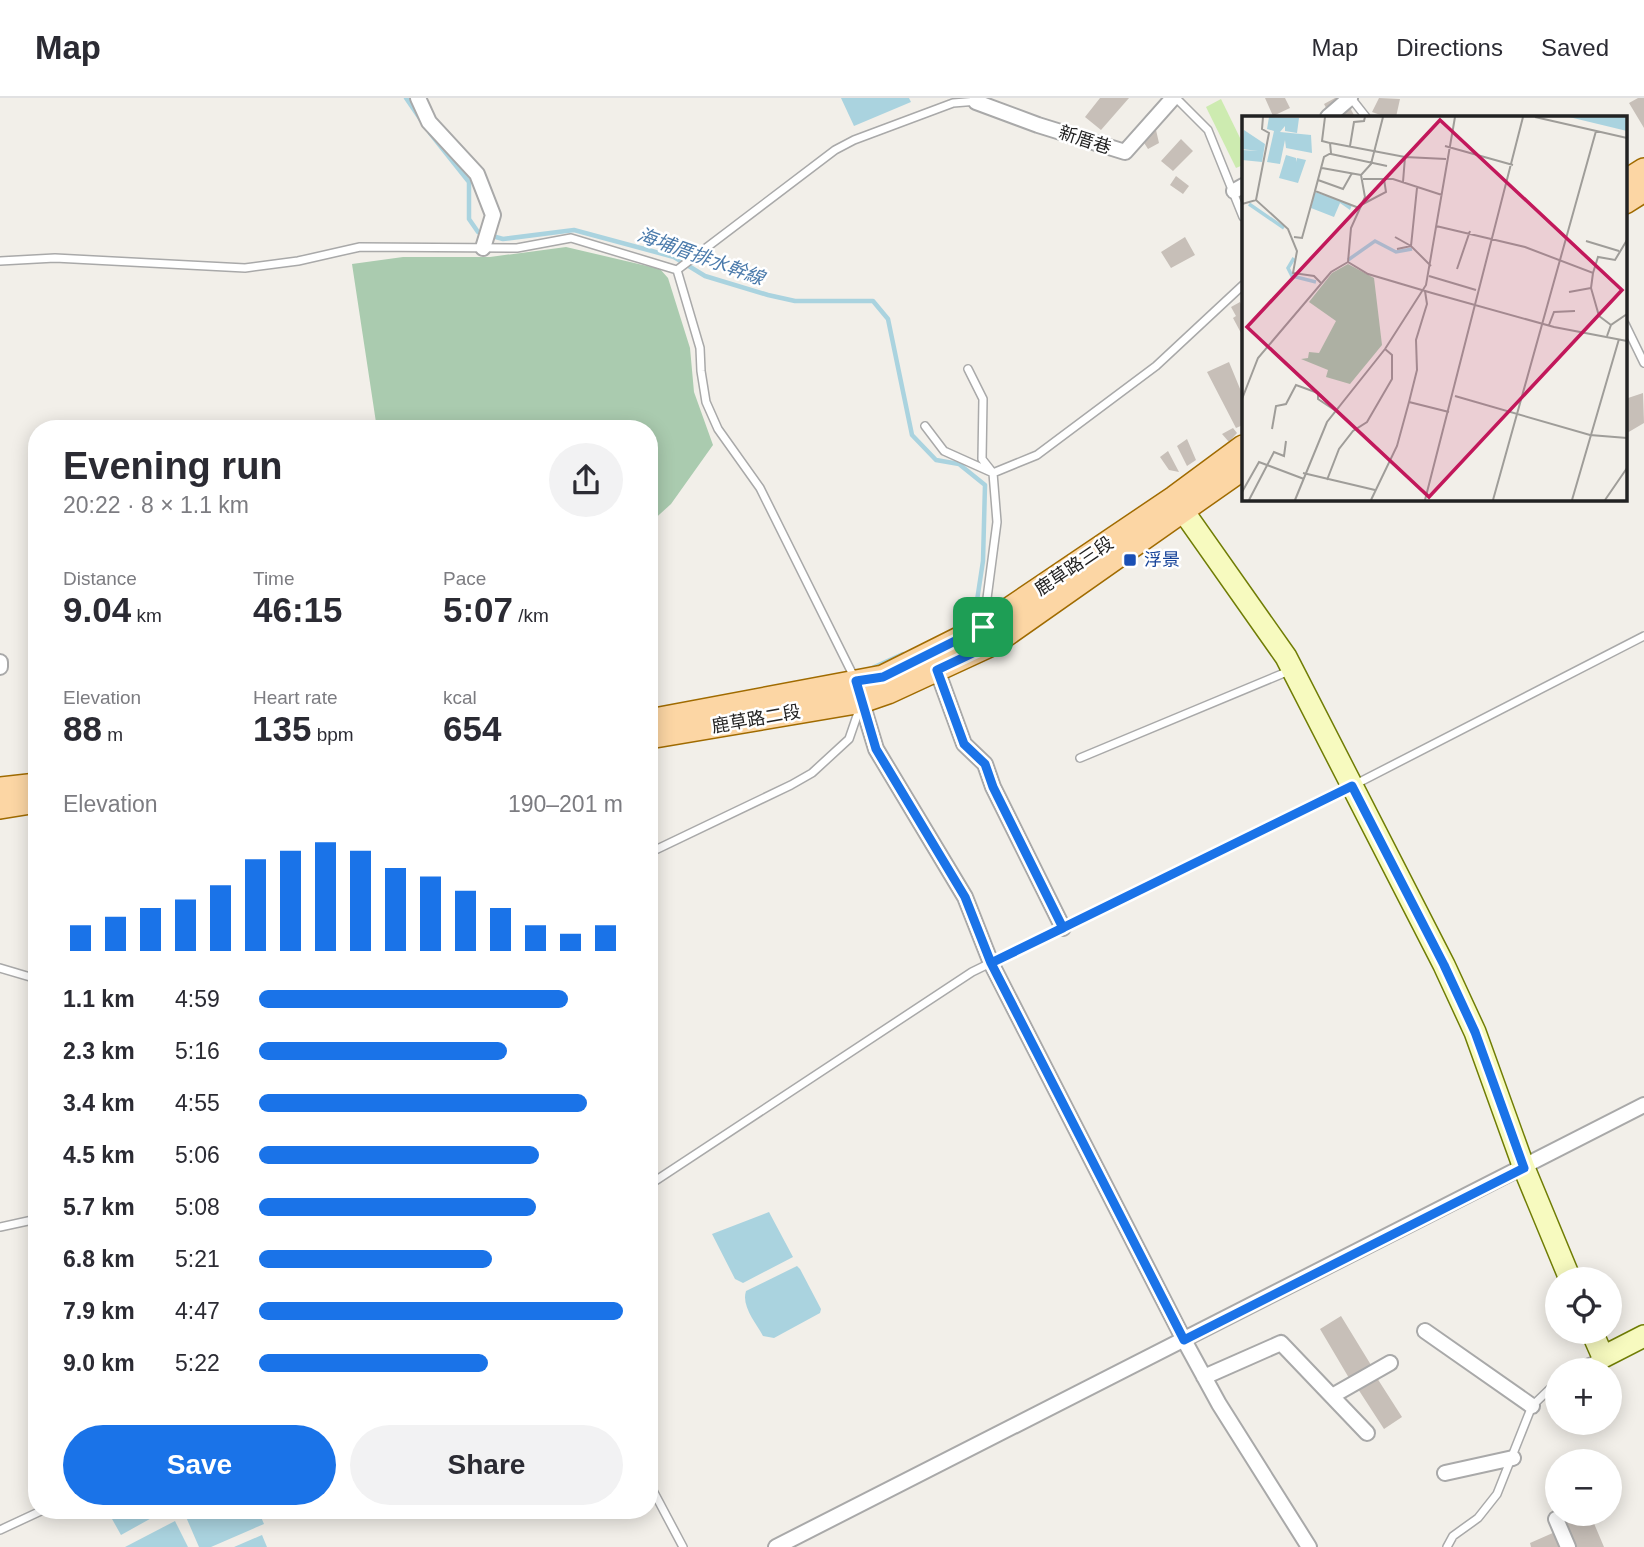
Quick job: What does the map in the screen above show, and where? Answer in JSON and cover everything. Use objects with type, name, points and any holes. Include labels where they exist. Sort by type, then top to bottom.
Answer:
[{"type":"main road","points":[[1626,181],[1644,170]]},
{"type":"main road","points":[[1626,201],[1644,190]]},
{"type":"main road","name":"鹿草路三段","points":[[1179,505],[1242,448]]},
{"type":"main road","name":"鹿草路三段","points":[[859,691],[937,670],[1179,505],[1242,469]]},
{"type":"main road","name":"鹿草路三段","points":[[859,691],[883,677],[989,635]]},
{"type":"main road","name":"鹿草路二段","points":[[658,719],[859,691]]},
{"type":"main road","name":"鹿草路二段","points":[[658,735],[859,691]]},
{"type":"main road","points":[[0,789],[28,786]]},
{"type":"main road","points":[[0,807],[28,802]]},
{"type":"street","points":[[418,98],[429,122],[477,174],[481,182],[494,219],[483,248]]},
{"type":"street","name":"新厝巷","points":[[981,100],[1038,125],[1125,152],[1174,98]]},
{"type":"street","points":[[1329,116],[1351,98]]},
{"type":"street","points":[[1179,505],[1286,657],[1444,965],[1475,1032],[1524,1168],[1565,1267]]},
{"type":"street","points":[[937,670],[964,744],[985,764],[993,787],[1063,928]]},
{"type":"street","points":[[859,691],[876,749],[965,897],[991,963],[1184,1340],[1309,1547]]},
{"type":"street","points":[[776,1547],[1644,1105]]},
{"type":"street","points":[[1425,1331],[1532,1406]]},
{"type":"street","points":[[1597,1344],[1603,1357],[1644,1336]]},
{"type":"street","points":[[1204,1377],[1281,1343],[1367,1433]]},
{"type":"street","points":[[1332,1396],[1390,1363]]},
{"type":"street","points":[[1445,1473],[1513,1458]]},
{"type":"street","points":[[1559,1526],[1568,1547]]},
{"type":"lane","points":[[1174,98],[1208,130],[1239,188],[1242,210]]},
{"type":"lane","points":[[1351,98],[1365,116]]},
{"type":"lane","points":[[677,270],[835,150],[952,101],[981,100]]},
{"type":"lane","points":[[0,261],[55,258],[245,268],[298,261],[360,247],[517,248],[571,238],[677,270]]},
{"type":"lane","points":[[658,849],[812,773],[849,739],[859,691],[760,488],[718,429],[706,402],[700,348],[677,270]]},
{"type":"lane","points":[[925,426],[944,451],[993,473],[1037,455],[1156,366],[1242,286]]},
{"type":"lane","points":[[1626,326],[1644,363]]},
{"type":"lane","points":[[968,369],[984,399],[982,459],[993,473],[997,522],[989,635]]},
{"type":"lane","points":[[658,1179],[972,972],[1352,786],[1644,636]]},
{"type":"lane","points":[[1080,758],[1292,670]]},
{"type":"lane","points":[[0,968],[28,976]]},
{"type":"lane","points":[[0,1227],[28,1221]]},
{"type":"lane","points":[[1447,1547],[1453,1536],[1478,1518],[1497,1494],[1532,1406],[1545,1394]]},
{"type":"lane","points":[[658,1500],[683,1547]]},
{"type":"lane","points":[[0,1530],[28,1517]]},
{"type":"green space","points":[[1221,99],[1242,142],[1242,165],[1236,168],[1206,107]]},
{"type":"green space","points":[[566,247],[660,269],[668,278],[690,348],[694,392],[713,445],[671,504],[658,516],[658,420],[376,420],[352,264],[403,257],[490,257]]},
{"type":"water","points":[[841,98],[909,98],[911,102],[854,126]]},
{"type":"water","points":[[769,1212],[793,1257],[743,1283],[735,1279],[712,1234]]},
{"type":"water","points":[[797,1266],[821,1309],[820,1313],[774,1338],[763,1336],[747,1308],[746,1291]]},
{"type":"water","points":[[112,1519],[150,1519],[121,1535]]},
{"type":"water","points":[[187,1519],[262,1519],[264,1524],[211,1547],[199,1547]]},
{"type":"water","points":[[175,1521],[188,1547],[125,1547]]},
{"type":"water","points":[[262,1535],[267,1547],[234,1547]]},
{"type":"building","points":[[1100,98],[1129,98],[1101,130],[1085,117]]},
{"type":"building","points":[[1265,98],[1285,98],[1290,108],[1273,116]]},
{"type":"building","points":[[1335,98],[1345,98],[1354,116],[1330,116],[1324,104]]},
{"type":"building","points":[[1379,98],[1400,99],[1396,116],[1383,116],[1372,112]]},
{"type":"building","points":[[1644,98],[1644,128],[1629,103]]},
{"type":"building","points":[[1156,130],[1159,143],[1148,149],[1141,138]]},
{"type":"building","points":[[1181,139],[1193,151],[1173,171],[1161,161]]},
{"type":"building","points":[[1176,176],[1189,186],[1183,194],[1170,185]]},
{"type":"building","points":[[1185,237],[1195,255],[1171,268],[1161,252]]},
{"type":"building","points":[[1240,302],[1242,306],[1241,333],[1233,318],[1236,316],[1231,307]]},
{"type":"building","points":[[1229,362],[1242,394],[1242,425],[1236,428],[1207,372]]},
{"type":"building","points":[[1643,393],[1644,423],[1627,433],[1626,416],[1626,399]]},
{"type":"building","points":[[1233,428],[1237,433],[1229,442],[1222,434]]},
{"type":"building","points":[[1187,439],[1196,460],[1187,466],[1177,446]]},
{"type":"building","points":[[1168,451],[1179,472],[1169,470],[1160,457]]},
{"type":"building","points":[[1341,1316],[1371,1365],[1349,1378],[1320,1329]]},
{"type":"building","points":[[1377,1378],[1402,1417],[1384,1429],[1358,1389]]},
{"type":"building","points":[[1564,1526],[1595,1526],[1604,1547],[1573,1547]]},
{"type":"building","points":[[1555,1532],[1561,1547],[1531,1547],[1530,1543]]},
{"type":"waterway","name":"海埔厝排水幹線","points":[[406,98],[421,120]]},
{"type":"waterway","name":"海埔厝排水幹線","points":[[430,133],[469,182],[469,219],[478,232],[503,239],[574,230],[674,257],[705,276],[768,295],[795,301],[873,301],[888,319],[912,435],[936,460],[959,464],[985,485],[983,561],[974,620],[971,622]]},
{"type":"waterway","name":"海埔厝排水幹線","points":[[870,669],[903,654]]},
{"type":"place","name":"浮景","points":[[1130,560]]},
{"type":"route","points":[[983,627],[883,677],[856,681],[876,749],[965,897],[991,963],[1202,859],[1352,786],[1444,965],[1475,1032],[1524,1168],[1184,1340],[991,963],[1063,928],[993,787],[985,764],[964,744],[937,670],[994,643],[983,627]]}]
